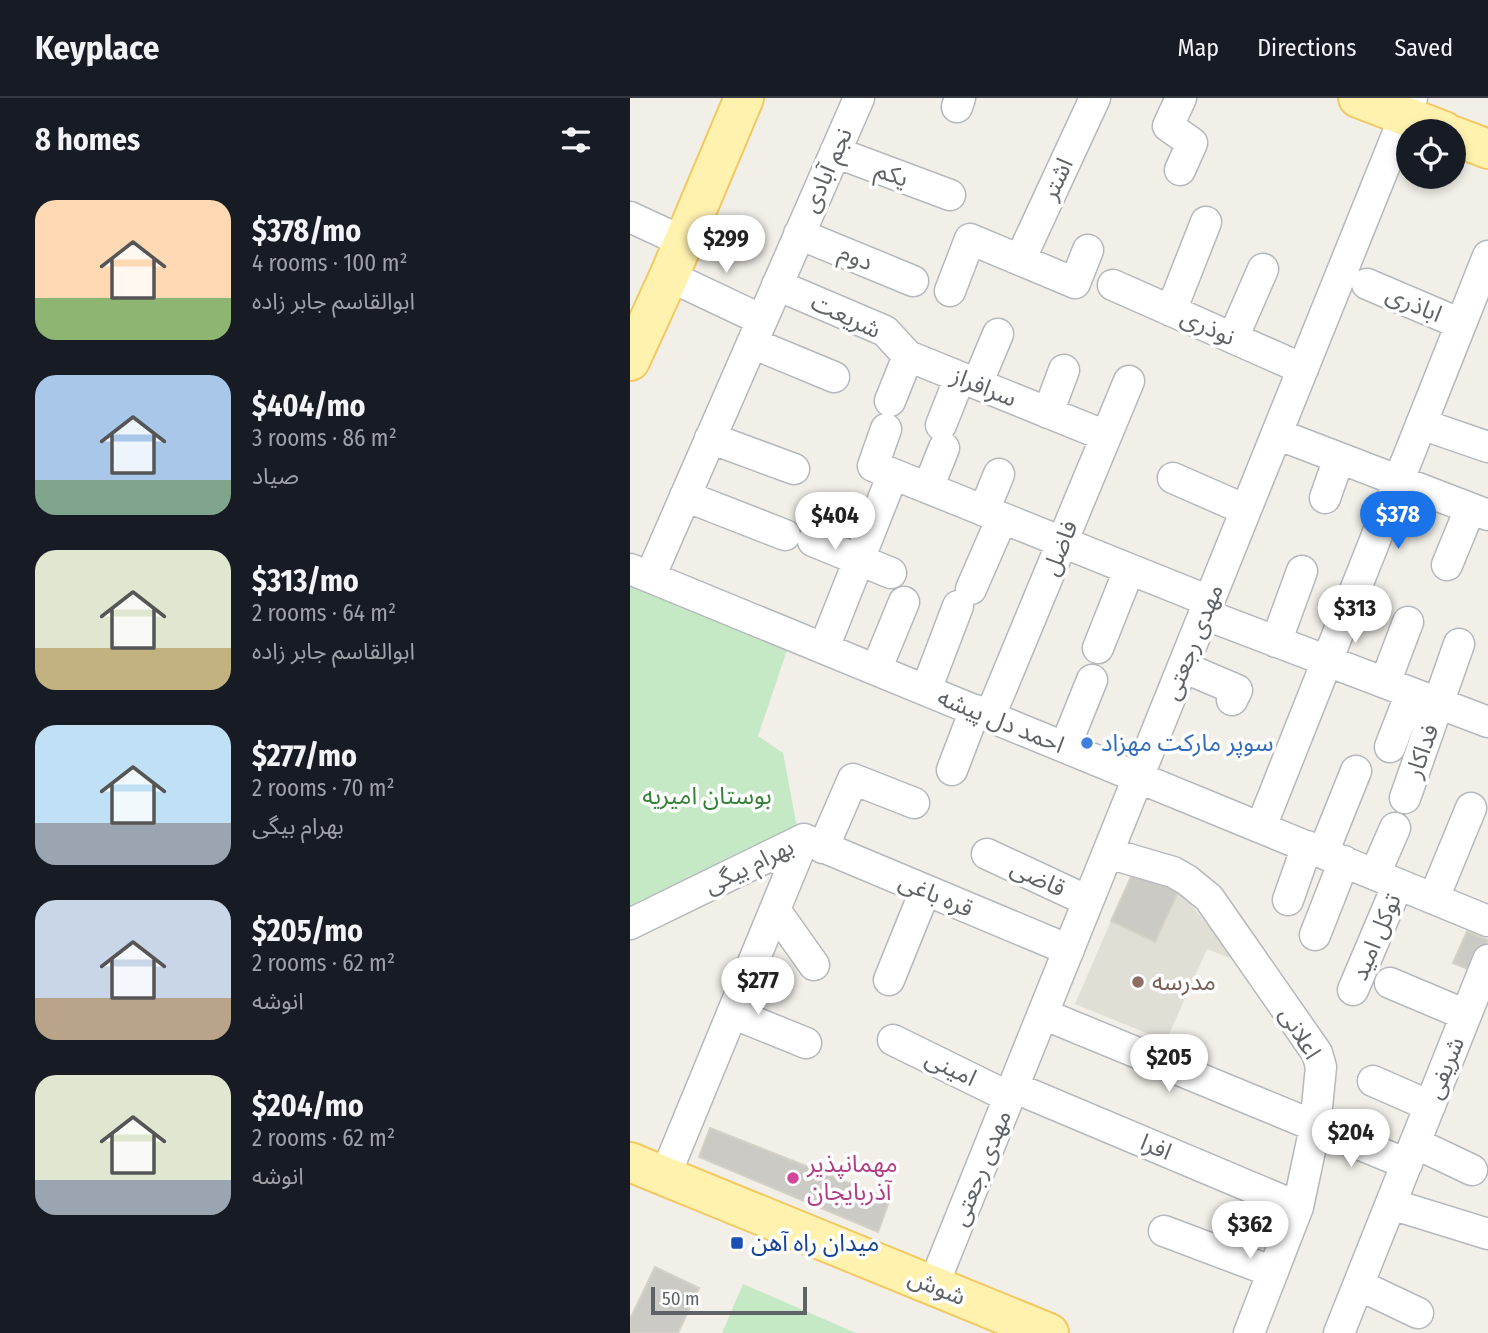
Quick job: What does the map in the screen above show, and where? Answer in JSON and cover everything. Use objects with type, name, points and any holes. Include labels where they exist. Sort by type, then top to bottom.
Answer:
[{"type":"main road","points":[[630,361],[669,276],[675,238],[744,98]]},
{"type":"main road","points":[[1358,98],[1408,107],[1426,119]]},
{"type":"main road","points":[[1466,140],[1488,149]]},
{"type":"main road","name":"شوش","points":[[630,1161],[647,1182],[981,1333]]},
{"type":"main road","name":"شوش","points":[[647,1182],[933,1286],[1049,1333]]},
{"type":"street","points":[[630,319],[675,238],[724,98]]},
{"type":"street","name":"نجم آبادی","points":[[640,573],[685,496],[859,98]]},
{"type":"street","name":"اشتر","points":[[1020,260],[1095,98]]},
{"type":"street","points":[[1180,170],[1192,143],[1168,126],[1181,98]]},
{"type":"street","name":"مهدی رجعتی","points":[[933,1286],[1408,107]]},
{"type":"street","name":"یکم","points":[[835,152],[950,195]]},
{"type":"street","points":[[630,217],[675,238]]},
{"type":"street","points":[[1171,310],[1206,222]]},
{"type":"street","name":"دوم","points":[[799,234],[913,281]]},
{"type":"street","points":[[950,291],[970,239],[1075,283],[1088,250]]},
{"type":"street","points":[[1261,827],[1488,257]]},
{"type":"street","points":[[1233,338],[1263,269]]},
{"type":"street","points":[[669,276],[834,377]]},
{"type":"street","name":"اباذری","points":[[1367,284],[1461,324]]},
{"type":"street","name":"شریعت","points":[[777,285],[885,331],[908,356]]},
{"type":"street","name":"نوذری","points":[[1113,285],[1303,369]]},
{"type":"street","points":[[928,488],[942,437],[968,380],[998,334]]},
{"type":"street","points":[[908,356],[873,466],[1129,570],[1276,642],[1488,722]]},
{"type":"street","name":"سرافراز","points":[[908,356],[1106,436]]},
{"type":"street","points":[[1048,413],[1064,370]]},
{"type":"street","name":"فاضل","points":[[952,770],[983,713],[1062,542],[1129,381]]},
{"type":"street","points":[[1421,424],[1488,447]]},
{"type":"street","points":[[1277,435],[1479,512],[1447,565]]},
{"type":"street","points":[[710,438],[794,469]]},
{"type":"street","points":[[1325,498],[1339,458]]},
{"type":"street","points":[[824,648],[893,474]]},
{"type":"street","points":[[926,690],[965,598],[993,515],[999,474]]},
{"type":"street","points":[[1173,478],[1246,510]]},
{"type":"street","points":[[685,496],[891,573]]},
{"type":"street","points":[[1098,648],[1129,570]]},
{"type":"street","points":[[1276,642],[1302,571]]},
{"type":"street","name":"احمد دل پیشه","points":[[640,573],[1488,921]]},
{"type":"street","points":[[876,670],[904,602]]},
{"type":"street","points":[[1390,747],[1408,622]]},
{"type":"street","name":"فداکار","points":[[1405,798],[1460,644]]},
{"type":"street","points":[[1183,667],[1237,690],[1232,700]]},
{"type":"street","points":[[1065,747],[1092,680]]},
{"type":"street","points":[[1315,935],[1324,854],[1356,771]]},
{"type":"street","points":[[813,843],[853,779],[914,803]]},
{"type":"street","points":[[1433,898],[1471,808]]},
{"type":"street","name":"توکل امید","points":[[1353,990],[1387,879],[1395,828]]},
{"type":"street","name":"قره باغی","points":[[813,843],[1069,950]]},
{"type":"street","name":"بهرام بیگی","points":[[647,1182],[732,1013],[775,910],[813,843]]},
{"type":"street","name":"بهرام بیگی","points":[[630,924],[813,843]]},
{"type":"street","name":"اعلانی","points":[[1108,853],[1173,872],[1209,898],[1317,1053],[1321,1067],[1315,1127],[1298,1207],[1250,1333]]},
{"type":"street","name":"قاضی","points":[[987,854],[1088,901]]},
{"type":"street","points":[[1288,900],[1324,854]]},
{"type":"street","points":[[889,980],[925,891]]},
{"type":"street","points":[[775,910],[814,965]]},
{"type":"street","name":"شریفی","points":[[1339,1333],[1488,960]]},
{"type":"street","points":[[1390,983],[1466,1015]]},
{"type":"street","points":[[732,1013],[806,1042]]},
{"type":"street","points":[[1043,1014],[1315,1127],[1472,1170]]},
{"type":"street","name":"امینی","points":[[893,1040],[1011,1092]]},
{"type":"street","points":[[1373,1081],[1430,1106]]},
{"type":"street","name":"افرا","points":[[1011,1092],[1298,1207]]},
{"type":"street","points":[[1391,1204],[1488,1234]]},
{"type":"street","points":[[1164,1231],[1273,1272]]},
{"type":"street","points":[[1359,1285],[1418,1312]]},
{"type":"shaded area","name":"مدرسه","points":[[1179,890],[1237,961],[1207,949],[1166,1041],[1075,1004],[1111,921],[1155,941]]},
{"type":"green space","name":"بوستان امیریه","points":[[630,584],[788,647],[758,736],[783,753],[799,838],[630,918]]},
{"type":"green space","points":[[743,1284],[856,1333],[722,1333]]},
{"type":"building","points":[[1134,870],[1179,890],[1155,942],[1111,921]]},
{"type":"building","points":[[1467,931],[1488,940],[1475,972],[1453,963]]},
{"type":"building","name":"مهمانپذیر آذربایجان","points":[[710,1128],[890,1199],[878,1232],[699,1157]]},
{"type":"building","points":[[655,1267],[699,1288],[678,1333],[630,1333],[630,1319]]},
{"type":"place","name":"سوپر مارکت مهزاد","points":[[1087,743]]},
{"type":"place","name":"مدرسه","points":[[1138,982]]},
{"type":"place","name":"مهمانپذیر آذربایجان","points":[[793,1178]]},
{"type":"place","name":"میدان راه آهن","points":[[737,1243]]}]
